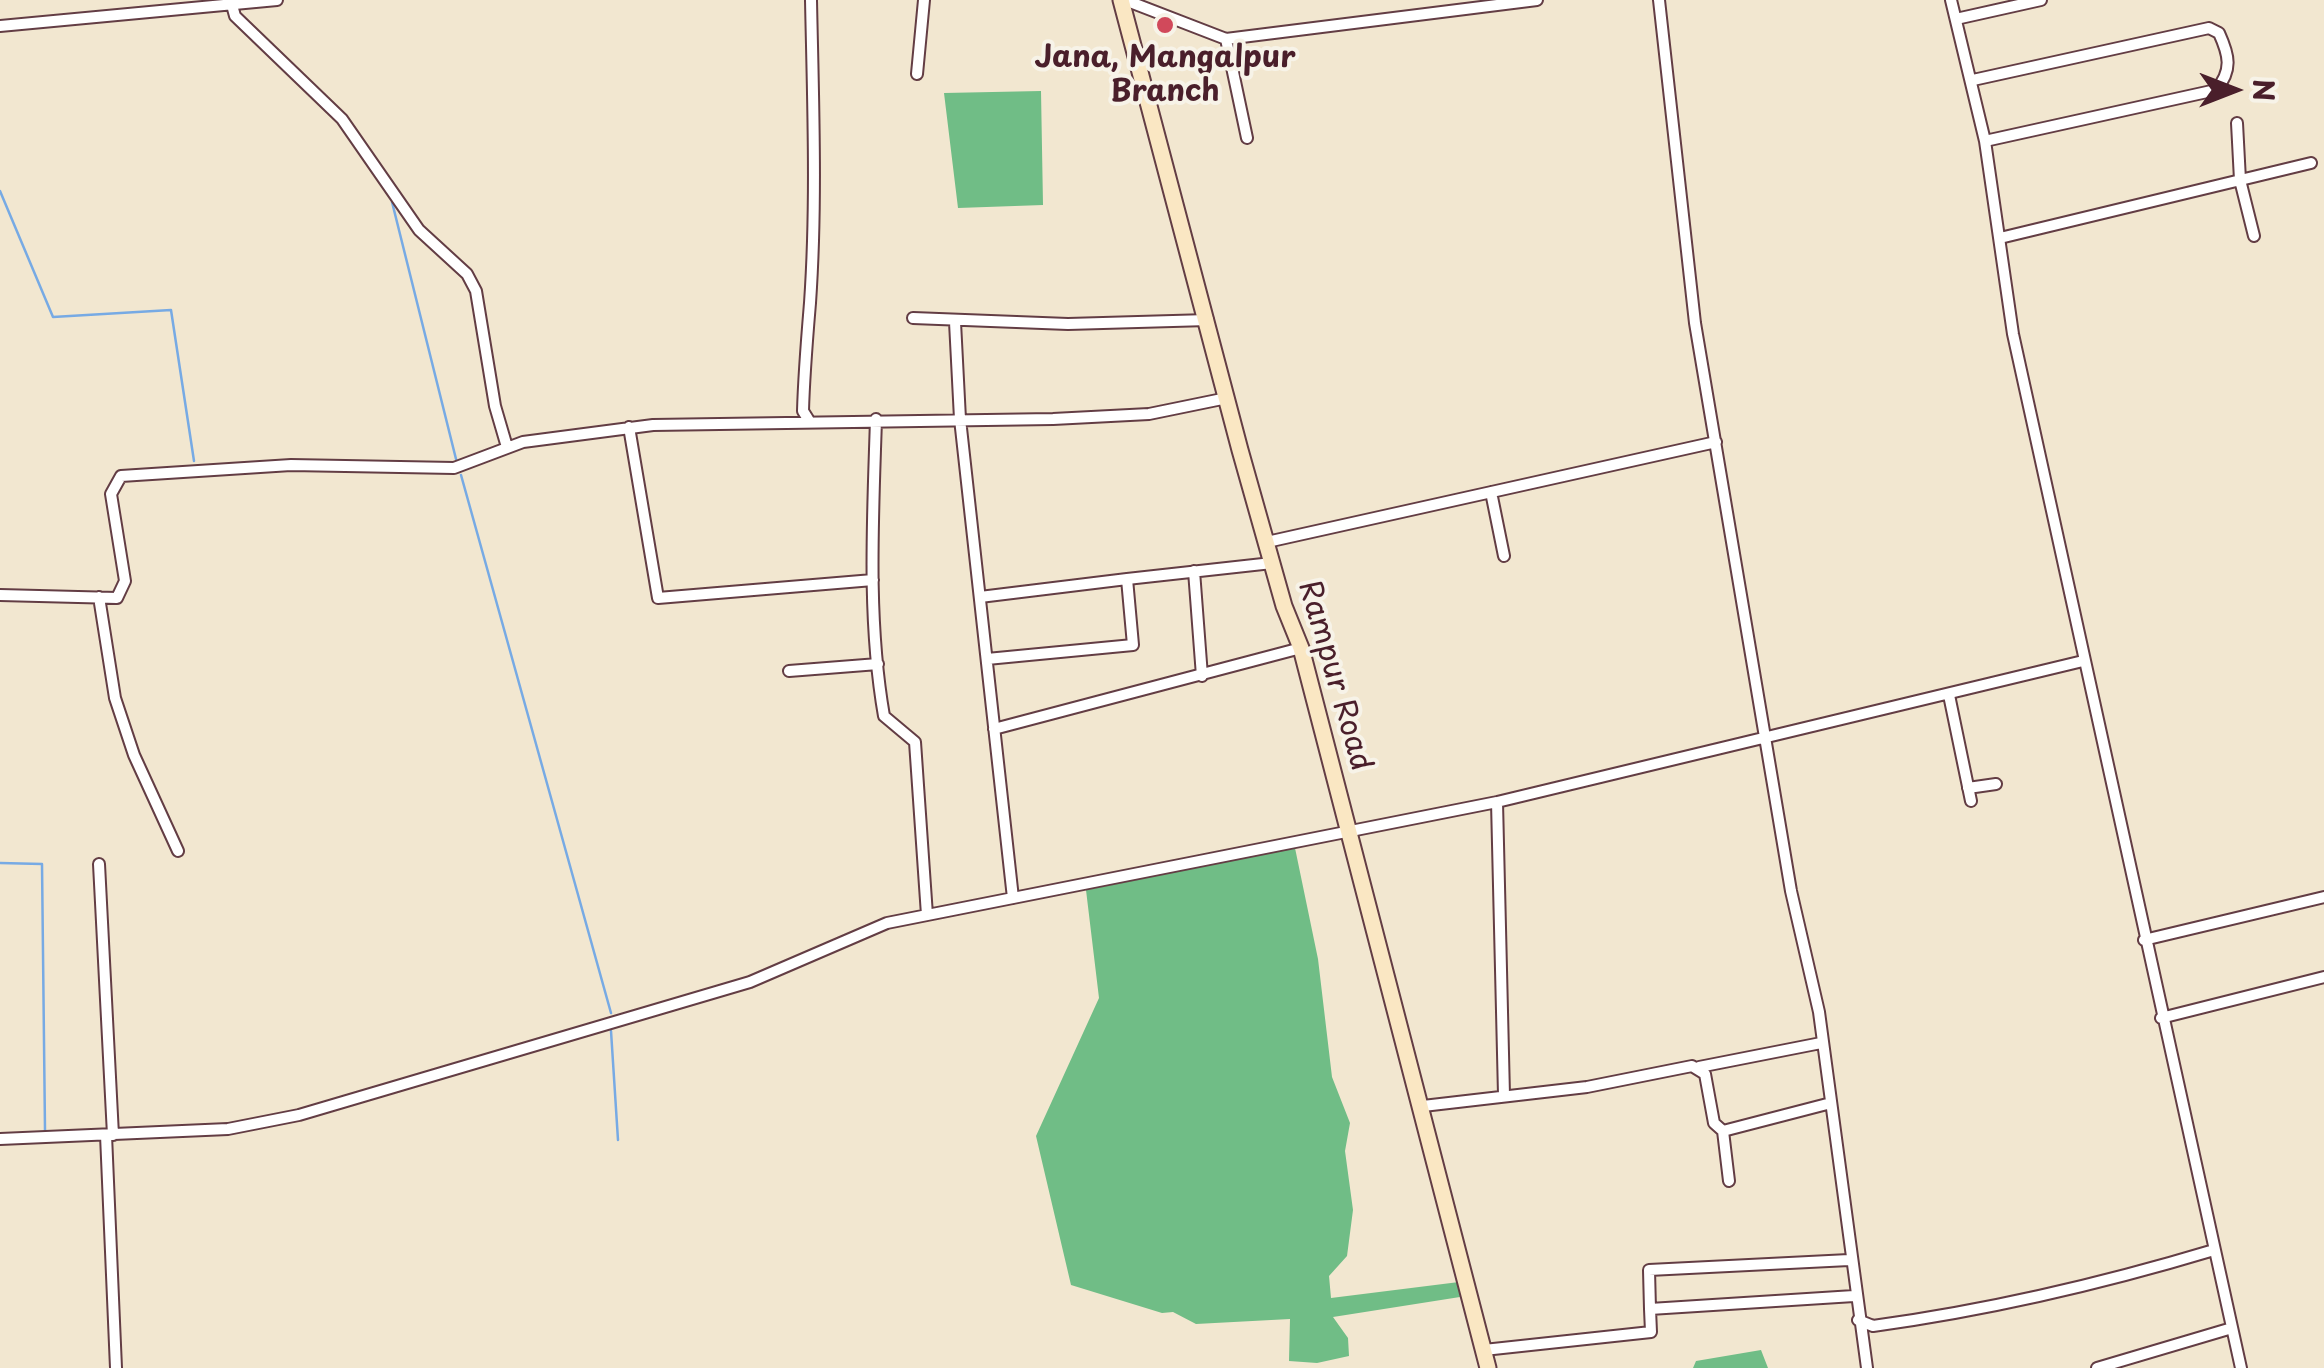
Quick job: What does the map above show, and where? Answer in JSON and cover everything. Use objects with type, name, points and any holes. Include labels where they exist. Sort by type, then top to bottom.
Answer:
[{"type":"main road","name":"Rampur Road","points":[[1123,0],[1227,398],[1272,562],[1301,648],[1424,1106],[1488,1368]]},
{"type":"street","points":[[0,26],[277,0]]},
{"type":"street","points":[[808,419],[803,411],[803,343],[810,306],[813,181],[811,0]]},
{"type":"street","points":[[917,74],[924,0]]},
{"type":"street","points":[[1123,0],[1226,39],[1536,0]]},
{"type":"street","points":[[1659,0],[1694,309],[1766,740],[1822,1042],[1849,1260],[1867,1368]]},
{"type":"street","points":[[1950,0],[1973,80],[2000,238],[2003,287],[2082,661],[2240,1368]]},
{"type":"street","points":[[1956,19],[2041,0]]},
{"type":"street","points":[[232,5],[235,16],[342,118],[419,230],[468,274],[476,291],[495,406],[507,447]]},
{"type":"street","points":[[1973,80],[2209,28],[2220,32],[2229,58],[2227,77],[2216,90],[1985,141]]},
{"type":"street","points":[[1226,39],[1247,138]]},
{"type":"street","points":[[2238,123],[2240,180],[2254,236]]},
{"type":"street","points":[[2000,238],[2311,163]]},
{"type":"street","points":[[913,318],[954,322],[1208,320]]},
{"type":"street","points":[[954,322],[960,419],[1013,898]]},
{"type":"street","points":[[0,596],[117,598],[125,581],[110,494],[121,476],[291,464],[454,468],[507,447],[629,427],[808,419],[1148,414],[1227,398]]},
{"type":"street","points":[[876,419],[873,580],[878,664],[884,716],[915,742],[927,915]]},
{"type":"street","points":[[629,427],[658,598],[873,580]]},
{"type":"street","points":[[1267,542],[1716,442]]},
{"type":"street","points":[[1491,492],[1504,556]]},
{"type":"street","points":[[980,598],[1272,562]]},
{"type":"street","points":[[1194,571],[1202,676]]},
{"type":"street","points":[[986,658],[1133,645],[1127,580]]},
{"type":"street","points":[[99,598],[116,698],[134,756],[178,851]]},
{"type":"street","points":[[994,729],[1301,648]]},
{"type":"street","points":[[0,1140],[228,1129],[299,1115],[750,982],[887,922],[1498,802],[2082,661]]},
{"type":"street","points":[[789,670],[878,664]]},
{"type":"street","points":[[1949,694],[1971,801]]},
{"type":"street","points":[[1968,788],[1996,784]]},
{"type":"street","points":[[1498,802],[1504,1095]]},
{"type":"street","points":[[99,864],[116,1368]]},
{"type":"street","points":[[2144,940],[2324,898]]},
{"type":"street","points":[[2161,1018],[2324,977]]},
{"type":"street","points":[[1424,1106],[1587,1087],[1822,1042]]},
{"type":"street","points":[[1698,1067],[1705,1074],[1714,1123],[1723,1131],[1728,1181]]},
{"type":"street","points":[[1723,1131],[1831,1103]]},
{"type":"street","points":[[1858,1320],[1874,1326],[1976,1312],[2096,1286],[2214,1250]]},
{"type":"street","points":[[1484,1350],[1651,1332],[1649,1270],[1849,1260]]},
{"type":"street","points":[[1650,1310],[1854,1296]]},
{"type":"street","points":[[2097,1368],[2232,1328]]},
{"type":"green space","points":[[1041,91],[1043,205],[958,208],[944,93]]},
{"type":"green space","points":[[1295,848],[1318,959],[1332,1077],[1350,1123],[1345,1151],[1353,1210],[1347,1256],[1329,1276],[1331,1298],[1459,1282],[1460,1297],[1333,1317],[1348,1338],[1349,1356],[1317,1363],[1289,1361],[1290,1319],[1196,1324],[1173,1312],[1162,1313],[1071,1285],[1036,1136],[1099,998],[1086,890]]},
{"type":"green space","points":[[1761,1350],[1768,1368],[1693,1368],[1696,1361]]},
{"type":"waterway","points":[[0,191],[53,317],[171,310],[194,461]]},
{"type":"waterway","points":[[392,202],[456,459]]},
{"type":"waterway","points":[[461,475],[611,1013]]},
{"type":"waterway","points":[[0,863],[42,864],[45,1130]]},
{"type":"waterway","points":[[611,1031],[618,1140]]},
{"type":"place","name":"Jana, Mangalpur Branch","points":[[1165,25]]}]
